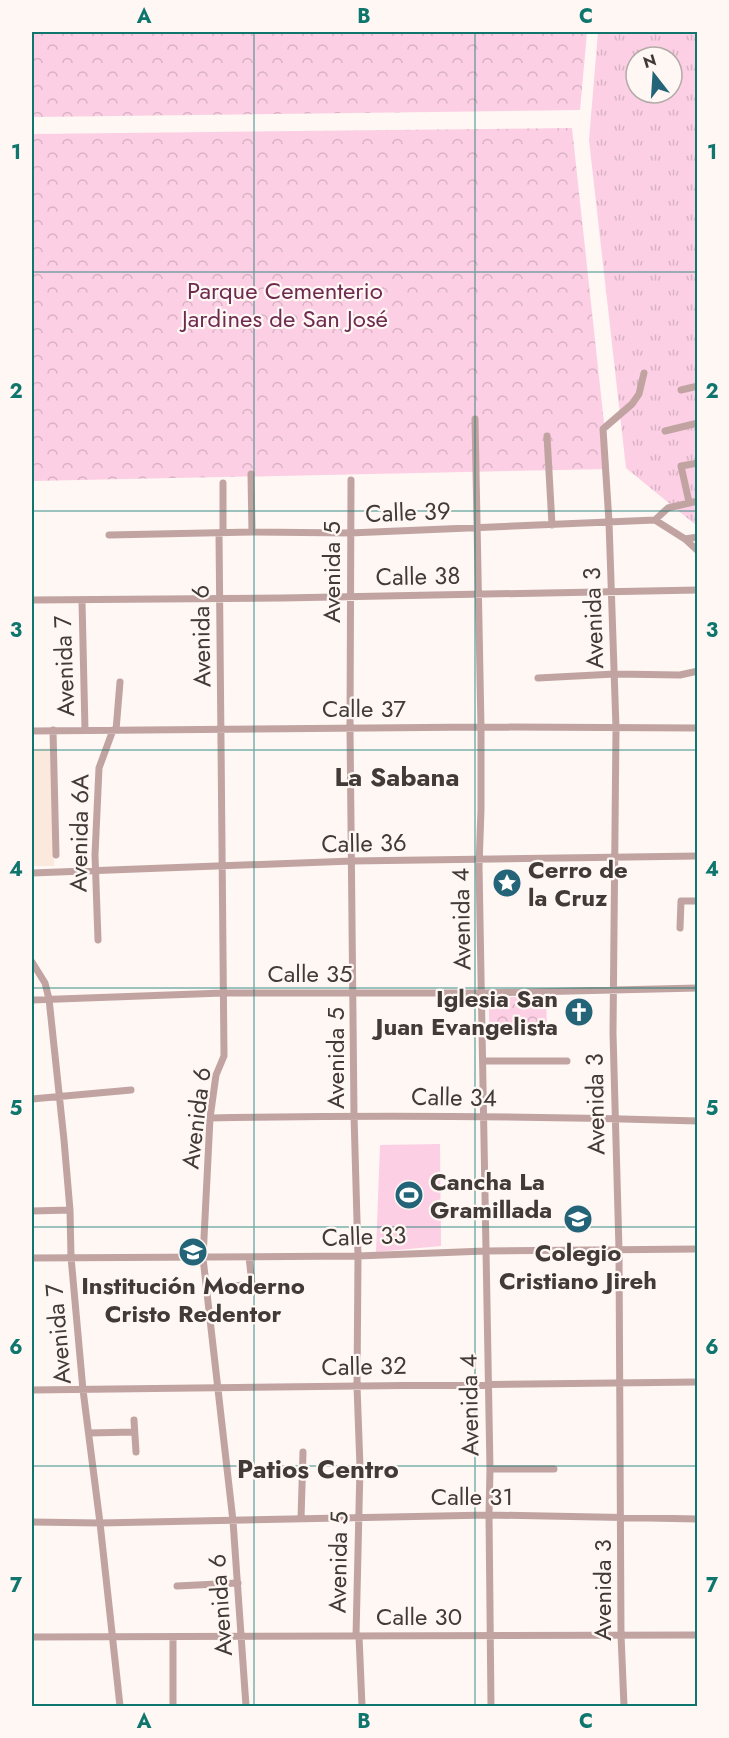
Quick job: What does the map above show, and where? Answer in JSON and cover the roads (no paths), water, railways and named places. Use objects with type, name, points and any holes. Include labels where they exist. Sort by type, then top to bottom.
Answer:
[{"type":"street","name":"Avenida 3","points":[[624,1707],[621,1635],[619,1250],[614,1119],[616,728],[612,590],[603,429],[632,404],[639,394],[644,373]]},
{"type":"street","points":[[681,390],[698,386]]},
{"type":"street","name":"Avenida 4","points":[[475,419],[481,727],[482,810],[479,860],[490,1468],[491,1707]]},
{"type":"street","points":[[665,431],[698,423]]},
{"type":"street","points":[[547,436],[552,525]]},
{"type":"street","points":[[698,463],[681,466],[693,502],[668,508],[655,520],[685,539],[698,551]]},
{"type":"street","points":[[251,474],[252,532]]},
{"type":"street","name":"Avenida 5","points":[[351,480],[354,1115],[360,1467],[358,1636],[362,1707]]},
{"type":"street","name":"Avenida 6","points":[[223,483],[219,597],[224,1056],[216,1076],[210,1118],[204,1258],[233,1521],[246,1707]]},
{"type":"street","name":"Calle 39","points":[[109,535],[221,532],[350,533],[655,520]]},
{"type":"street","points":[[685,539],[698,537]]},
{"type":"street","name":"Calle 38","points":[[32,600],[698,590]]},
{"type":"street","name":"Avenida 7","points":[[82,601],[86,730]]},
{"type":"street","points":[[538,678],[615,674],[680,675],[698,671]]},
{"type":"street","name":"Avenida 6A","points":[[98,940],[95,855],[99,768],[114,730],[120,682]]},
{"type":"street","name":"Calle 37","points":[[32,731],[222,728],[698,728]]},
{"type":"street","points":[[53,730],[56,855]]},
{"type":"street","name":"Calle 36","points":[[32,873],[352,861],[698,856]]},
{"type":"street","points":[[680,928],[681,901],[698,901]]},
{"type":"street","name":"Avenida 7","points":[[32,962],[45,983],[49,999],[70,1210],[71,1257],[83,1390],[120,1707]]},
{"type":"street","name":"Calle 35","points":[[32,1000],[223,993],[483,993],[698,988]]},
{"type":"street","points":[[483,1061],[567,1061]]},
{"type":"street","points":[[32,1099],[130,1090]]},
{"type":"street","name":"Calle 34","points":[[210,1118],[354,1115],[698,1122]]},
{"type":"street","points":[[32,1211],[70,1210]]},
{"type":"street","points":[[697,1250],[698,1259]]},
{"type":"street","name":"Calle 33","points":[[32,1258],[204,1258],[358,1256],[485,1251],[697,1250]]},
{"type":"street","points":[[207,1289],[252,1284],[249,1257]]},
{"type":"street","name":"Calle 32","points":[[32,1390],[698,1382]]},
{"type":"street","points":[[134,1420],[136,1452]]},
{"type":"street","points":[[88,1433],[134,1432]]},
{"type":"street","points":[[301,1519],[303,1452]]},
{"type":"street","points":[[490,1468],[554,1469]]},
{"type":"street","name":"Calle 31","points":[[32,1522],[233,1521],[359,1516],[489,1515],[698,1519]]},
{"type":"street","points":[[177,1586],[238,1583]]},
{"type":"street","name":"Calle 30","points":[[32,1637],[698,1635]]},
{"type":"street","points":[[173,1636],[173,1707]]},
{"type":"place","name":"Cerro de la Cruz","points":[[507,883]]},
{"type":"place","name":"Iglesia San Juan Evangelista","points":[[579,1012]]},
{"type":"place","name":"Cancha La Gramillada","points":[[409,1195]]},
{"type":"place","name":"Colegio Cristiano Jireh","points":[[578,1219]]},
{"type":"place","name":"Institución Moderno Cristo Redentor","points":[[193,1252]]},
{"type":"district","name":"La Sabana","points":[[397,777]]},
{"type":"district","name":"Patios Centro","points":[[318,1469]]},
{"type":"park label","name":"Parque Cementerio Jardines de San José","points":[[285,304]]}]
